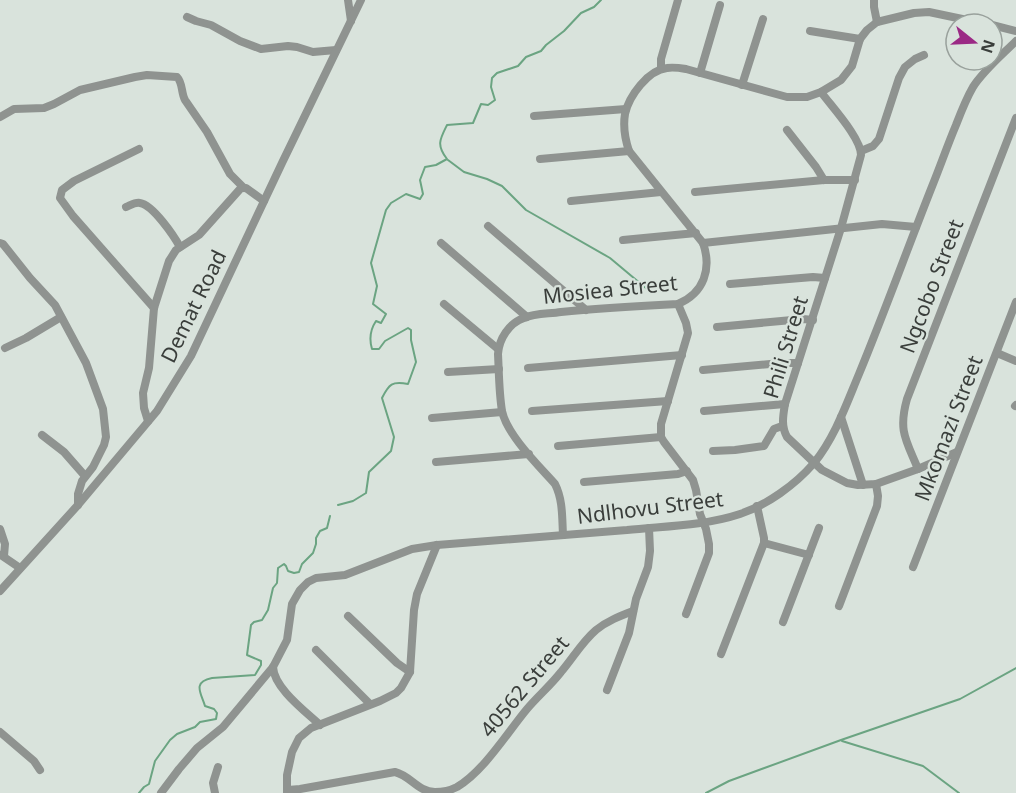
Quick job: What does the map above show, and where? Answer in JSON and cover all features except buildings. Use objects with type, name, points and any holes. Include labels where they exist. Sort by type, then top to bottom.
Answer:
[{"type":"street","points":[[348,0],[351,21]]},
{"type":"street","name":"Demat Road","points":[[0,591],[78,505],[157,411],[191,356],[361,0]]},
{"type":"street","points":[[661,69],[661,59],[678,0]]},
{"type":"street","points":[[874,0],[877,22]]},
{"type":"street","points":[[700,73],[720,5]]},
{"type":"street","points":[[916,227],[882,224],[703,243],[629,151],[624,116],[636,90],[646,79],[661,69],[672,68],[700,73],[787,97],[807,97],[841,80],[852,66],[860,39],[877,22],[914,13],[929,12],[944,15]]},
{"type":"street","points":[[187,17],[215,27],[240,41],[261,49],[288,46],[313,52],[336,50]]},
{"type":"street","points":[[742,85],[763,19]]},
{"type":"street","points":[[810,31],[860,39]]},
{"type":"street","name":"Ndlhovu Street","points":[[161,793],[197,748],[223,727],[273,667],[287,640],[292,604],[300,590],[316,578],[345,575],[412,549],[437,545],[649,528],[721,519],[741,514],[783,491],[813,463],[833,435],[968,98],[982,76],[1016,41]]},
{"type":"street","points":[[821,92],[858,141],[861,151],[873,146],[879,139],[905,66],[924,55]]},
{"type":"street","points":[[0,117],[14,109],[44,108],[80,90],[135,77],[147,75],[177,77],[181,82],[182,95],[203,125],[230,174],[244,188],[264,201]]},
{"type":"street","points":[[534,116],[627,109]]},
{"type":"street","name":"Ngcobo Street","points":[[918,469],[903,433],[903,413],[1016,118]]},
{"type":"street","points":[[787,130],[816,166],[824,180]]},
{"type":"street","points":[[139,148],[74,181],[62,190],[60,198],[84,230],[154,308]]},
{"type":"street","points":[[540,159],[629,151]]},
{"type":"street","name":"Phili Street","points":[[861,151],[841,228],[785,404],[783,426],[787,437],[822,470],[847,483],[863,486],[876,484],[918,469],[957,452]]},
{"type":"street","points":[[695,192],[824,180],[855,180]]},
{"type":"street","points":[[148,421],[143,393],[149,368],[154,308],[172,254],[198,235],[240,189],[244,188]]},
{"type":"street","points":[[571,201],[661,192]]},
{"type":"street","points":[[126,207],[140,203],[149,207],[168,228],[180,247]]},
{"type":"street","points":[[488,226],[586,310]]},
{"type":"street","points":[[623,240],[696,233]]},
{"type":"street","points":[[0,243],[55,305],[86,363],[103,410],[106,436],[104,445],[79,489],[78,505]]},
{"type":"street","points":[[441,243],[527,317]]},
{"type":"street","name":"Mosiea Street","points":[[498,350],[504,334],[517,322],[527,317],[586,310],[678,304],[687,300],[702,282],[707,262],[703,243]]},
{"type":"street","points":[[730,284],[825,278]]},
{"type":"street","name":"Mkomazi Street","points":[[913,567],[1016,303]]},
{"type":"street","points":[[444,304],[498,350],[502,412],[513,434],[555,484],[561,503],[563,535]]},
{"type":"street","points":[[678,304],[688,329],[661,424],[662,437],[666,446],[693,480],[709,544],[709,553],[686,614]]},
{"type":"street","points":[[5,348],[61,316]]},
{"type":"street","points":[[717,327],[813,320]]},
{"type":"street","points":[[997,353],[1016,361]]},
{"type":"street","points":[[528,368],[682,355]]},
{"type":"street","points":[[703,370],[798,363]]},
{"type":"street","points":[[448,372],[499,369]]},
{"type":"street","points":[[532,411],[668,400]]},
{"type":"street","points":[[704,411],[785,404]]},
{"type":"street","points":[[432,418],[502,412]]},
{"type":"street","points":[[841,417],[863,486]]},
{"type":"street","points":[[714,451],[765,446],[774,429],[783,426]]},
{"type":"street","points":[[42,435],[64,452],[85,476]]},
{"type":"street","points":[[558,446],[662,437]]},
{"type":"street","points":[[436,462],[529,454]]},
{"type":"street","points":[[585,482],[678,474],[687,471]]},
{"type":"street","points":[[839,606],[877,506],[876,484]]},
{"type":"street","points":[[721,654],[764,543],[757,506]]},
{"type":"street","points":[[607,690],[628,633],[648,567],[649,528]]},
{"type":"street","points":[[783,622],[819,528]]},
{"type":"street","points":[[0,529],[5,544],[2,555],[20,568]]},
{"type":"street","points":[[764,543],[809,555]]},
{"type":"street","points":[[287,791],[287,775],[292,752],[299,738],[311,728],[370,705],[396,693],[401,688],[410,672],[417,594],[437,545]]},
{"type":"street","name":"40562 Street","points":[[287,791],[395,772],[405,776],[426,791],[449,790],[460,785],[484,763],[528,707],[554,681],[586,639],[605,624],[633,611]]},
{"type":"street","points":[[348,616],[397,663],[410,672]]},
{"type":"street","points":[[316,650],[370,705]]},
{"type":"street","points":[[273,667],[276,680],[280,685],[320,724]]},
{"type":"street","points":[[0,732],[34,761],[40,770]]},
{"type":"street","points":[[215,793],[213,783],[218,767]]},
{"type":"waterway","points":[[338,505],[353,501],[366,493],[369,472],[391,451],[394,437],[382,398],[392,385],[408,384],[416,362],[411,330],[408,328],[385,341],[379,349],[372,349],[371,345],[374,324],[376,321],[381,323],[386,314],[373,304],[377,286],[371,263],[386,210],[391,203],[406,194],[420,199],[423,194],[420,180],[425,167],[436,165],[447,159],[440,146],[442,134],[447,125],[473,123],[481,104],[488,105],[495,100],[491,87],[492,78],[497,73],[518,66],[526,57],[541,51],[581,13],[594,7],[601,0]]},
{"type":"waterway","points":[[448,160],[464,172],[502,186],[526,210],[610,258],[647,289]]},
{"type":"waterway","points":[[139,793],[149,784],[155,761],[170,740],[200,722],[216,719],[217,713],[214,709],[205,706],[200,692],[202,682],[212,678],[255,675],[261,661],[247,655],[251,625],[262,620],[268,610],[273,588],[277,583],[278,568],[284,564],[288,571],[299,572],[302,564],[313,553],[320,531],[327,528],[330,516]]},
{"type":"waterway","points":[[706,793],[729,781],[960,699],[1016,668]]},
{"type":"waterway","points":[[842,741],[923,766],[959,793]]}]
